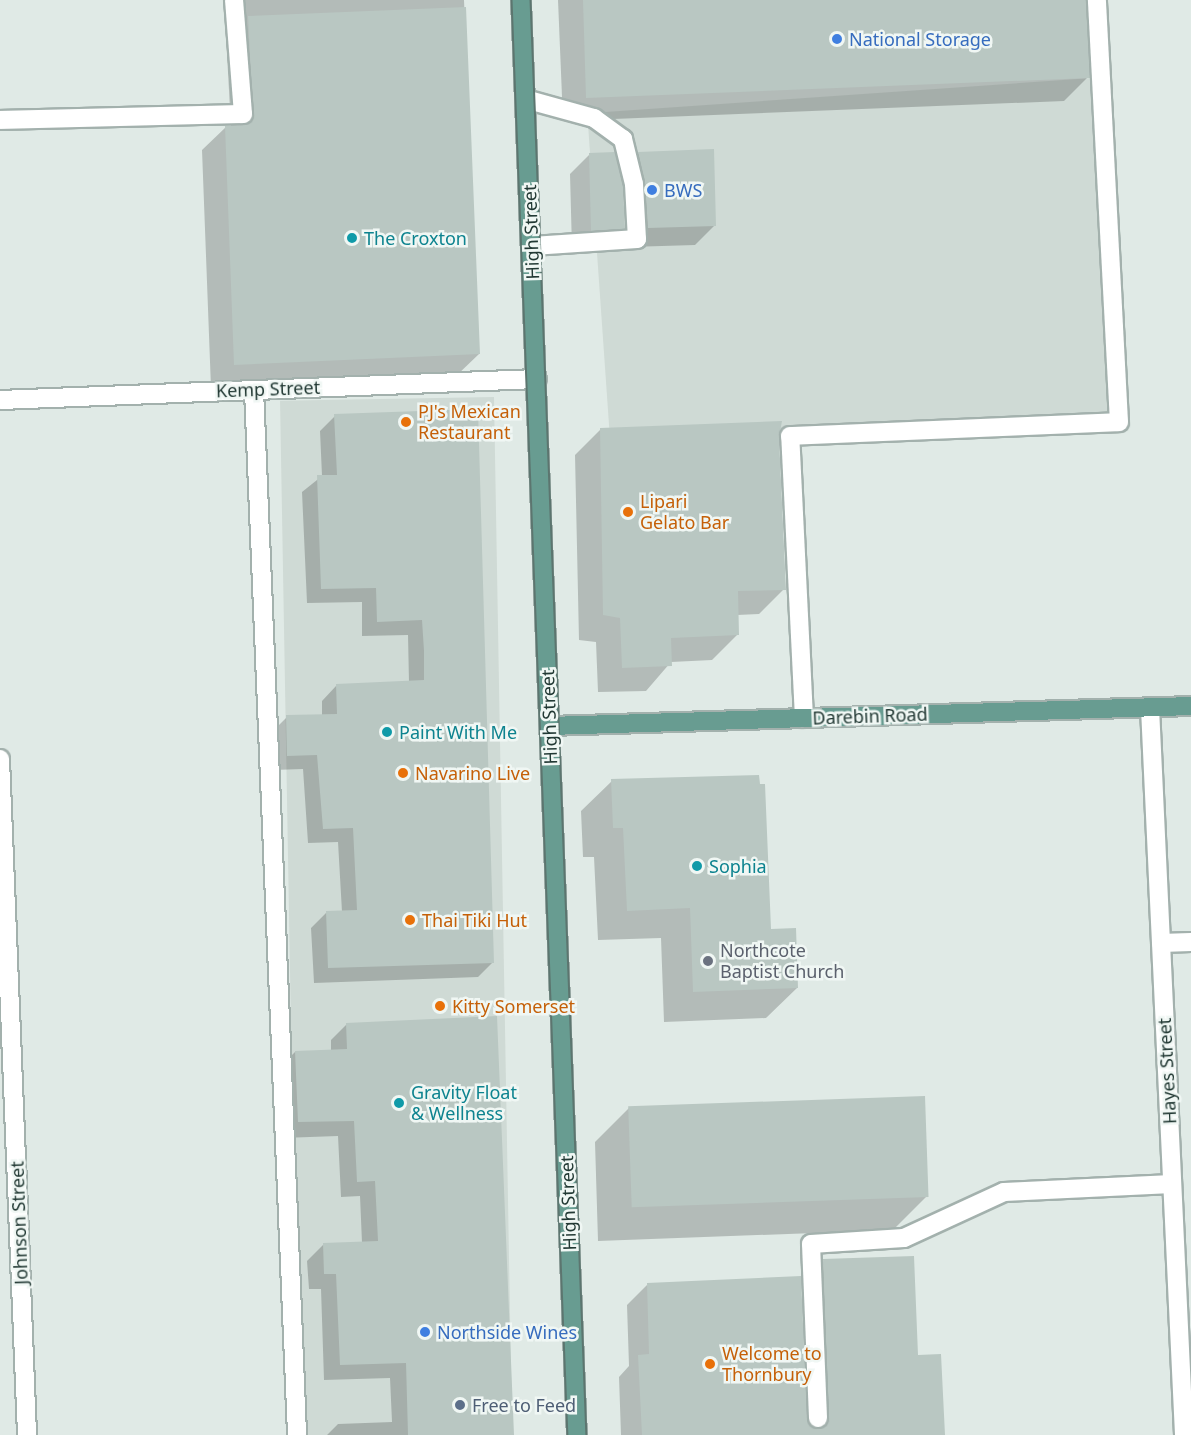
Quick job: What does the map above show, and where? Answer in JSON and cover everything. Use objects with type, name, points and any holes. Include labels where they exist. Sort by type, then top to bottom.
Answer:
[{"type":"main road","name":"High Street","points":[[521,0],[577,1435]]},
{"type":"main road","name":"Darebin Road","points":[[549,726],[1191,706]]},
{"type":"street","points":[[0,120],[243,114],[234,0]]},
{"type":"street","points":[[804,718],[790,436],[1119,422],[1097,0]]},
{"type":"street","points":[[525,99],[594,118],[623,139],[634,184],[637,239],[532,246]]},
{"type":"street","name":"Kemp Street","points":[[0,400],[537,379]]},
{"type":"street","points":[[254,390],[297,1435]]},
{"type":"street","name":"Hayes Street","points":[[1150,708],[1184,1435]]},
{"type":"street","name":"Johnson Street","points":[[0,759],[27,1435]]},
{"type":"street","points":[[1161,943],[1191,942]]},
{"type":"street","points":[[818,1418],[811,1244],[904,1238],[1004,1192],[1172,1184]]},
{"type":"shaded area","points":[[1092,78],[1116,422],[611,457],[587,113]]},
{"type":"shaded area","points":[[494,397],[512,1435],[298,1435],[280,401]]},
{"type":"building","name":"National Storage","points":[[583,0],[1086,0],[1090,78],[586,98]]},
{"type":"building","name":"The Croxton","points":[[466,7],[480,354],[234,365],[225,126],[244,125],[253,118],[248,16]]},
{"type":"building","points":[[714,149],[716,226],[648,228],[645,183],[638,152]]},
{"type":"building","points":[[615,152],[623,186],[625,229],[591,231],[589,153]]},
{"type":"building","points":[[478,409],[494,963],[328,968],[326,911],[357,910],[353,828],[323,829],[317,755],[287,756],[286,715],[337,714],[336,684],[424,680],[424,651],[422,620],[377,622],[376,588],[321,589],[317,475],[337,475],[334,414]]},
{"type":"building","points":[[782,421],[779,437],[786,590],[738,591],[739,635],[671,638],[672,666],[622,668],[620,618],[603,615],[600,428]]},
{"type":"building","name":"Sophia","points":[[759,775],[760,784],[765,784],[771,929],[796,928],[798,988],[693,992],[690,908],[627,911],[623,828],[613,828],[611,779]]},
{"type":"building","points":[[497,1016],[514,1435],[408,1435],[406,1363],[340,1365],[336,1274],[324,1274],[323,1243],[378,1241],[375,1181],[357,1182],[354,1121],[298,1122],[295,1051],[347,1049],[346,1023]]},
{"type":"building","points":[[925,1096],[929,1197],[632,1207],[628,1106]]},
{"type":"building","points":[[914,1256],[918,1355],[941,1354],[945,1435],[642,1435],[638,1355],[649,1354],[647,1283],[801,1276],[807,1418],[812,1428],[819,1429],[829,1418],[823,1259]]},
{"type":"tram line","points":[[512,0],[568,1435]]},
{"type":"tram line","points":[[531,0],[587,1435]]},
{"type":"place","name":"National Storage","points":[[837,39]]},
{"type":"place","name":"BWS","points":[[652,190]]},
{"type":"place","name":"The Croxton","points":[[352,238]]},
{"type":"place","name":"PJ's Mexican Restaurant","points":[[406,422]]},
{"type":"place","name":"Lipari Gelato Bar","points":[[628,512]]},
{"type":"place","name":"Paint With Me","points":[[387,732]]},
{"type":"place","name":"Navarino Live","points":[[403,773]]},
{"type":"place","name":"Sophia","points":[[697,866]]},
{"type":"place","name":"Thai Tiki Hut","points":[[410,920]]},
{"type":"place","name":"Northcote Baptist Church","points":[[708,961]]},
{"type":"place","name":"Kitty Somerset","points":[[440,1006]]},
{"type":"place","name":"Gravity Float & Wellness","points":[[399,1103]]},
{"type":"place","name":"Northside Wines","points":[[425,1332]]},
{"type":"place","name":"Welcome to Thornbury","points":[[710,1364]]},
{"type":"place","name":"Free to Feed","points":[[460,1405]]}]
